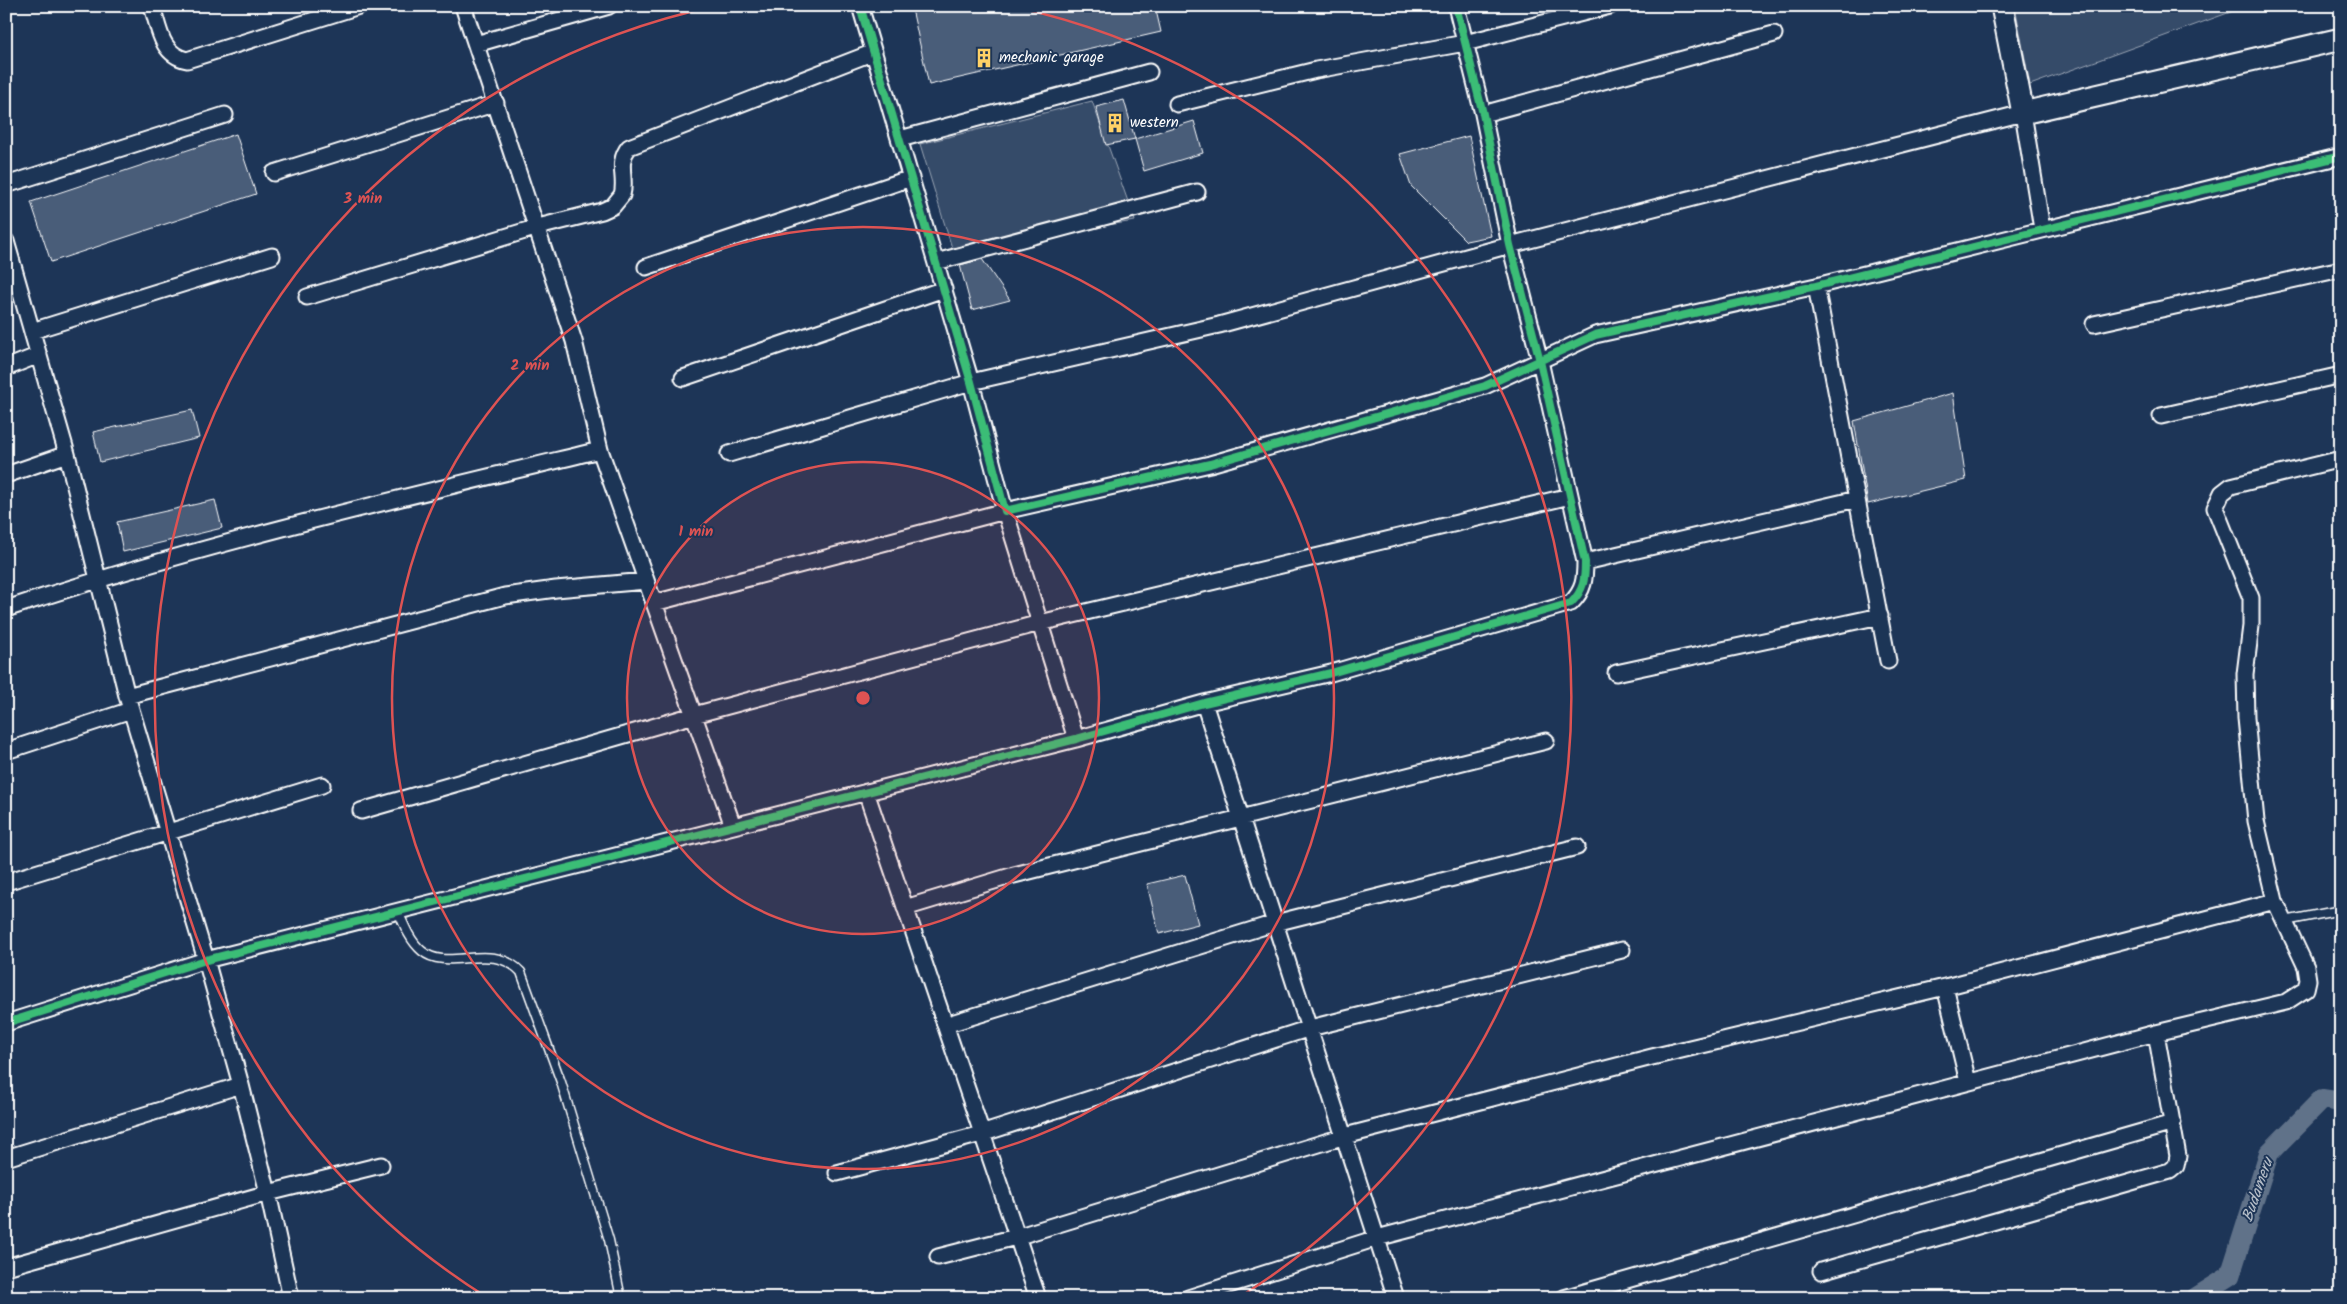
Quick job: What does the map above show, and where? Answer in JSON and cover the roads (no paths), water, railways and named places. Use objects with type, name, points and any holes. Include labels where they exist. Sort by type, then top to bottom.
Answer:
[{"type":"street","points":[[152,6],[164,45],[178,58],[186,60],[360,6]]},
{"type":"street","points":[[463,6],[538,227],[574,341],[600,450],[733,826]]},
{"type":"street","points":[[476,44],[609,6]]},
{"type":"street","points":[[860,6],[971,382],[1005,510],[1076,739]]},
{"type":"street","points":[[6,1023],[206,960],[1076,739],[1204,703],[1331,674],[1560,608],[1571,603],[1578,596],[1585,579],[1585,562],[1540,360],[1510,245],[1483,114],[1456,6]]},
{"type":"street","points":[[1177,104],[1316,70],[1465,43],[1610,6]]},
{"type":"street","points":[[2002,6],[2023,113],[2042,229]]},
{"type":"street","points":[[1483,114],[1774,34]]},
{"type":"street","points":[[729,454],[971,382],[1219,325],[1510,245],[2023,113],[2340,41]]},
{"type":"street","points":[[307,297],[538,227],[602,211],[620,200],[623,191],[621,163],[629,147],[874,52]]},
{"type":"street","points":[[900,139],[1149,72]]},
{"type":"street","points":[[274,173],[496,103]]},
{"type":"street","points":[[6,185],[225,115]]},
{"type":"street","points":[[654,603],[1005,510],[1220,462],[1485,386],[1595,335],[1816,286],[2341,156]]},
{"type":"street","points":[[646,268],[911,178]]},
{"type":"street","points":[[936,262],[1197,192]]},
{"type":"street","points":[[6,241],[12,283],[32,331],[39,355],[67,454],[129,703],[206,960],[240,1085],[268,1193],[291,1298]]},
{"type":"street","points":[[32,331],[272,256]]},
{"type":"street","points":[[2094,324],[2341,270]]},
{"type":"street","points":[[1816,286],[1888,661]]},
{"type":"street","points":[[683,378],[944,290]]},
{"type":"street","points":[[6,368],[39,355]]},
{"type":"street","points":[[2161,416],[2341,375]]},
{"type":"street","points":[[6,609],[98,578],[299,522],[600,450]]},
{"type":"street","points":[[6,475],[67,454]]},
{"type":"street","points":[[1188,1298],[1377,1238],[2156,1033],[2286,1002],[2306,989],[2308,980],[2306,967],[2275,901],[2256,821],[2249,760],[2246,674],[2251,626],[2251,598],[2215,508],[2222,493],[2231,486],[2341,459]]},
{"type":"street","points":[[361,811],[694,715],[1040,624],[1570,496]]},
{"type":"street","points":[[1585,562],[1857,499]]},
{"type":"street","points":[[6,750],[129,703],[505,596],[556,589],[646,581]]},
{"type":"street","points":[[1616,673],[1880,616]]},
{"type":"street","points":[[1204,703],[1396,1298]]},
{"type":"street","points":[[905,908],[1014,875],[1546,742]]},
{"type":"street","points":[[6,882],[322,785]]},
{"type":"street","points":[[866,792],[1038,1298]]},
{"type":"street","points":[[945,1025],[1276,923],[1577,847]]},
{"type":"street","points":[[938,1257],[1016,1237],[1344,1136],[1652,1057],[1945,986],[2275,901]]},
{"type":"street","points":[[837,1172],[981,1134],[1310,1028],[1622,950]]},
{"type":"street","points":[[1945,986],[1968,1082]]},
{"type":"street","points":[[1821,1271],[2163,1175],[2176,1166],[2178,1156],[2156,1033]]},
{"type":"street","points":[[6,1158],[240,1085]]},
{"type":"street","points":[[1564,1298],[2173,1123]]},
{"type":"street","points":[[6,1267],[268,1193],[381,1165]]},
{"type":"lane","points":[[2285,921],[2341,910]]},
{"type":"lane","points":[[398,912],[406,929],[423,953],[439,958],[492,957],[513,964],[521,972],[569,1110],[609,1240],[621,1298]]},
{"type":"waterway","name":"Budameru","points":[[2195,1298],[2230,1276],[2269,1153],[2322,1099],[2341,1102]]},
{"type":"place","name":"mechanic garage","points":[[984,58]]},
{"type":"place","name":"western","points":[[1115,123]]}]
